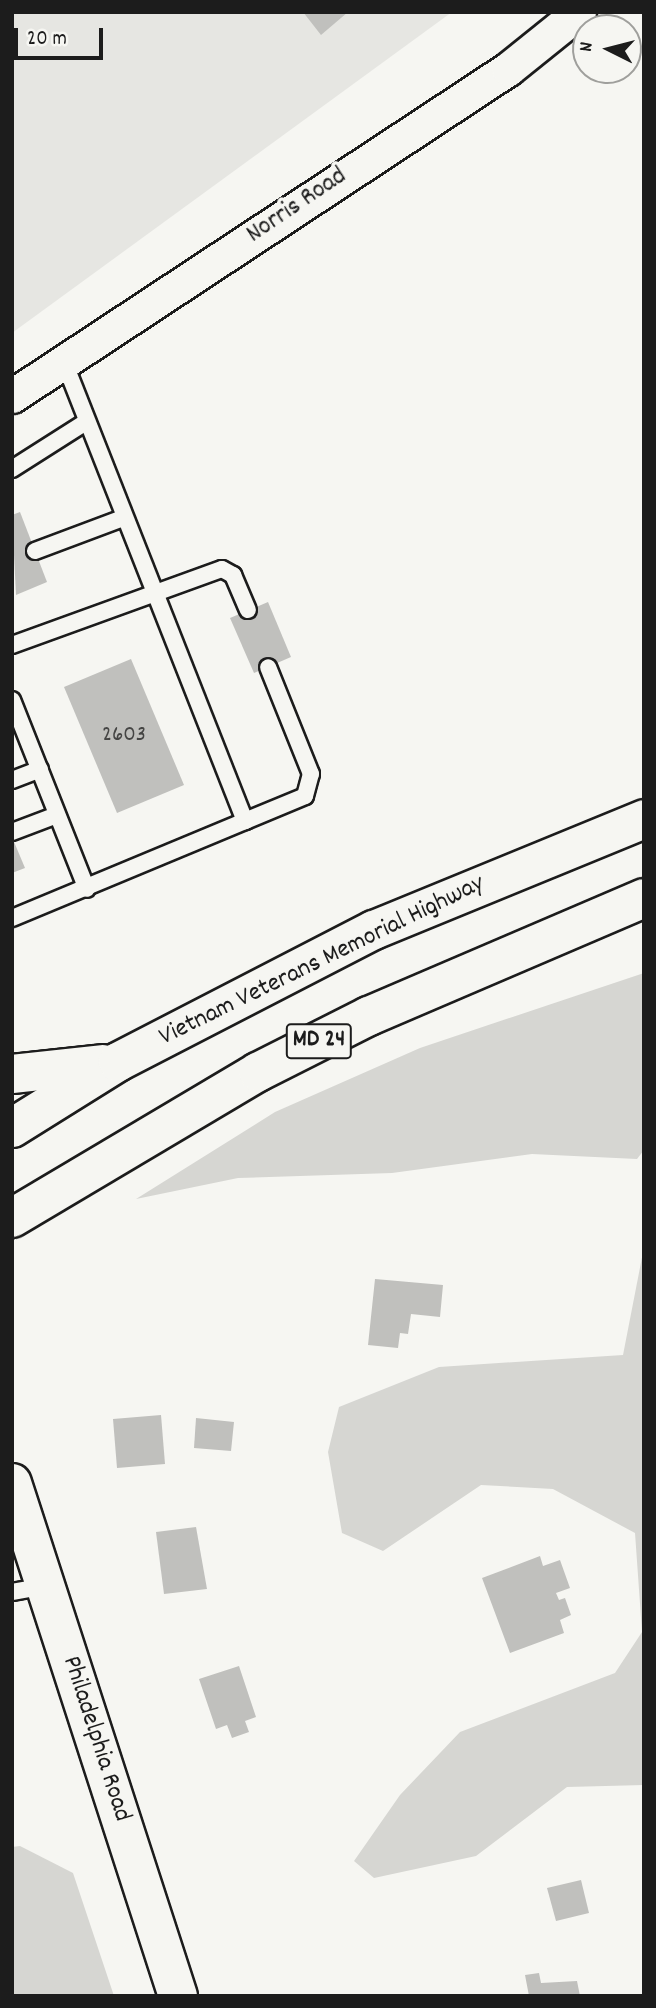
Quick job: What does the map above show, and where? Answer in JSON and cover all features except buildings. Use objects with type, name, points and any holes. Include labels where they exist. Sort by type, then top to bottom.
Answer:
[{"type":"main road","name":"Vietnam Veterans Memorial Highway","points":[[12,1128],[118,1062],[430,903],[644,819]]},
{"type":"main road","name":"MD 24","points":[[12,1218],[246,1079],[344,1028],[480,964],[644,898]]},
{"type":"main road","points":[[12,1074],[118,1062]]},
{"type":"main road","name":"Philadelphia Road","points":[[12,1483],[29,1589],[178,1996]]},
{"type":"street","name":"Norris Road","points":[[12,396],[509,69],[579,12]]},
{"type":"lane","points":[[64,362],[123,518],[245,821]]},
{"type":"lane","points":[[12,469],[86,422]]},
{"type":"lane","points":[[35,551],[123,518]]},
{"type":"lane","points":[[12,645],[222,569],[233,575],[248,610]]},
{"type":"lane","points":[[12,918],[305,796],[310,774],[268,667]]},
{"type":"lane","points":[[12,699],[16,720],[40,769],[87,889]]},
{"type":"lane","points":[[12,780],[40,769]]},
{"type":"lane","points":[[12,832],[57,815]]},
{"type":"shaded area","points":[[12,12],[452,12],[12,333]]},
{"type":"shaded area","points":[[644,973],[644,1150],[637,1159],[532,1154],[392,1173],[238,1178],[136,1199],[275,1112],[420,1048]]},
{"type":"shaded area","points":[[644,1247],[644,1785],[567,1787],[476,1856],[374,1878],[354,1861],[400,1795],[460,1732],[615,1673],[642,1632],[635,1533],[553,1489],[481,1485],[383,1551],[342,1533],[328,1452],[339,1407],[439,1367],[623,1355]]},
{"type":"shaded area","points":[[20,1846],[73,1873],[114,1996],[12,1996],[12,1847]]}]
